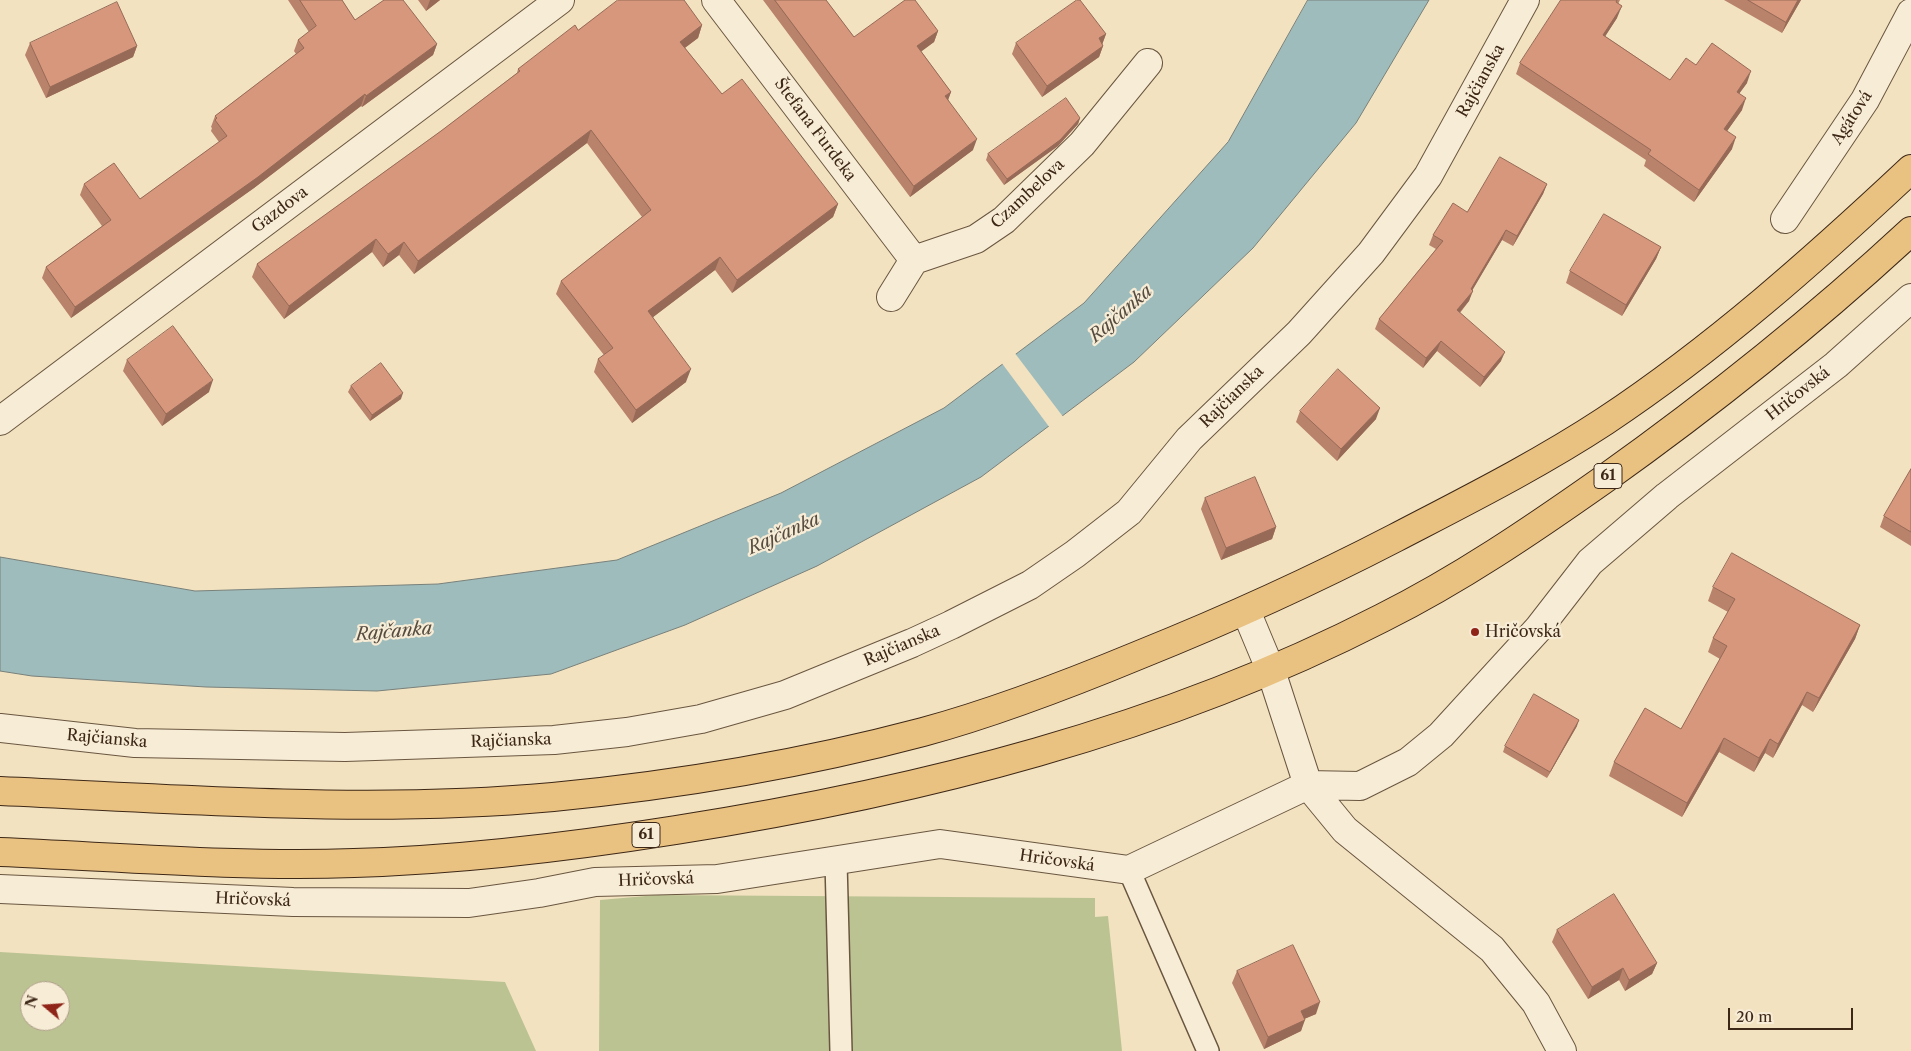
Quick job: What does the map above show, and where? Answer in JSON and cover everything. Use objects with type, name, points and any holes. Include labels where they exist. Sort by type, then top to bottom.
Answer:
[{"type":"main road","points":[[0,791],[343,805],[430,804],[551,797],[736,773],[838,753],[927,731],[1003,707],[1077,681],[1246,610],[1357,558],[1534,465],[1607,420],[1694,357],[1768,297],[1911,169]]},
{"type":"main road","name":"61","points":[[0,852],[201,861],[349,864],[434,860],[614,840],[742,819],[944,777],[1094,734],[1214,693],[1271,671],[1384,618],[1490,557],[1564,508],[1728,389],[1796,334],[1911,231]]},
{"type":"street","name":"Gazdova","points":[[0,421],[560,0]]},
{"type":"street","name":"Štefana Furdeka","points":[[716,0],[914,260]]},
{"type":"street","name":"Rajčianska","points":[[0,728],[135,743],[345,747],[554,740],[627,732],[701,719],[785,695],[944,628],[1030,584],[1076,554],[1128,512],[1189,439],[1299,333],[1371,253],[1428,176],[1526,0]]},
{"type":"street","name":"Agátová","points":[[1785,219],[1864,100],[1911,13]]},
{"type":"street","name":"Czambelova","points":[[914,260],[976,239],[1004,220],[1082,144],[1148,63]]},
{"type":"street","points":[[891,297],[914,260]]},
{"type":"street","name":"Hričovská","points":[[0,889],[293,902],[469,903],[595,882],[717,878],[836,862],[940,844],[1128,870],[1308,784],[1360,786],[1408,762],[1441,735],[1538,629],[1590,562],[1667,496],[1836,365],[1911,298]]},
{"type":"street","points":[[1246,610],[1271,671],[1308,784],[1346,830],[1492,949],[1536,1002],[1562,1051]]},
{"type":"lane","points":[[836,862],[840,1051]]},
{"type":"lane","points":[[1128,870],[1208,1051]]},
{"type":"green space","points":[[657,895],[1095,898],[1095,917],[1108,916],[1122,1051],[599,1051],[600,900]]},
{"type":"green space","points":[[0,952],[505,982],[536,1051],[0,1051]]},
{"type":"water","name":"Rajčanka","points":[[1308,0],[1429,0],[1356,123],[1253,248],[1134,362],[981,477],[817,566],[685,625],[551,674],[377,691],[206,687],[32,676],[0,671],[0,557],[195,591],[438,584],[617,560],[781,493],[944,408],[1084,303],[1228,142]]},
{"type":"pier","points":[[1014,352],[1064,418],[1050,428],[1001,362]]},
{"type":"building","points":[[300,0],[342,0],[355,20],[384,0],[403,0],[437,44],[366,96],[365,94],[258,177],[75,307],[46,267],[111,220],[84,184],[114,163],[140,199],[227,136],[215,120],[217,118],[215,116],[304,48],[298,40],[316,26]]},
{"type":"building","points":[[618,0],[684,0],[702,25],[680,42],[722,94],[742,79],[838,204],[737,280],[720,257],[648,311],[691,369],[636,410],[598,359],[613,348],[561,281],[651,210],[591,130],[418,261],[404,242],[388,254],[376,239],[289,306],[257,264],[441,131],[520,71],[518,69],[575,25],[578,30]]},
{"type":"building","points":[[775,0],[826,0],[854,37],[905,0],[915,0],[938,31],[917,46],[951,92],[945,96],[977,139],[914,186]]},
{"type":"building","points":[[1077,0],[1080,0],[1106,34],[1099,38],[1103,46],[1047,86],[1016,43]]},
{"type":"building","points":[[1561,0],[1617,0],[1616,2],[1622,6],[1603,35],[1670,80],[1686,58],[1696,65],[1712,43],[1751,71],[1737,92],[1746,98],[1724,129],[1736,137],[1699,190],[1648,154],[1651,150],[1520,63]]},
{"type":"building","points":[[1748,0],[1798,0],[1786,22]]},
{"type":"building","points":[[117,2],[137,46],[50,87],[30,43]]},
{"type":"building","points":[[1066,98],[1080,118],[1060,140],[1007,179],[988,154]]},
{"type":"building","points":[[1500,157],[1547,184],[1517,236],[1506,230],[1471,289],[1473,291],[1457,310],[1505,352],[1484,377],[1441,341],[1426,358],[1379,319],[1443,241],[1433,235],[1453,203],[1467,212]]},
{"type":"building","points":[[1604,214],[1661,247],[1626,305],[1570,271]]},
{"type":"building","points":[[173,326],[213,380],[166,414],[127,360]]},
{"type":"building","points":[[381,363],[403,393],[372,415],[351,386]]},
{"type":"building","points":[[1338,369],[1380,408],[1341,449],[1300,411]]},
{"type":"building","points":[[1911,469],[1911,532],[1884,516]]},
{"type":"building","points":[[1255,477],[1276,527],[1226,548],[1205,498]]},
{"type":"building","points":[[1732,553],[1860,625],[1819,698],[1807,692],[1778,744],[1770,739],[1759,758],[1724,738],[1687,803],[1614,762],[1645,708],[1681,729],[1727,646],[1713,638],[1735,599],[1713,587]]},
{"type":"building","points":[[1534,694],[1579,720],[1550,772],[1505,746]]},
{"type":"building","points":[[1614,894],[1657,963],[1629,980],[1623,968],[1592,987],[1557,930]]},
{"type":"building","points":[[1293,945],[1320,1002],[1301,1011],[1305,1020],[1268,1037],[1237,971]]},
{"type":"place","name":"Hričovská","points":[[1475,632]]}]
